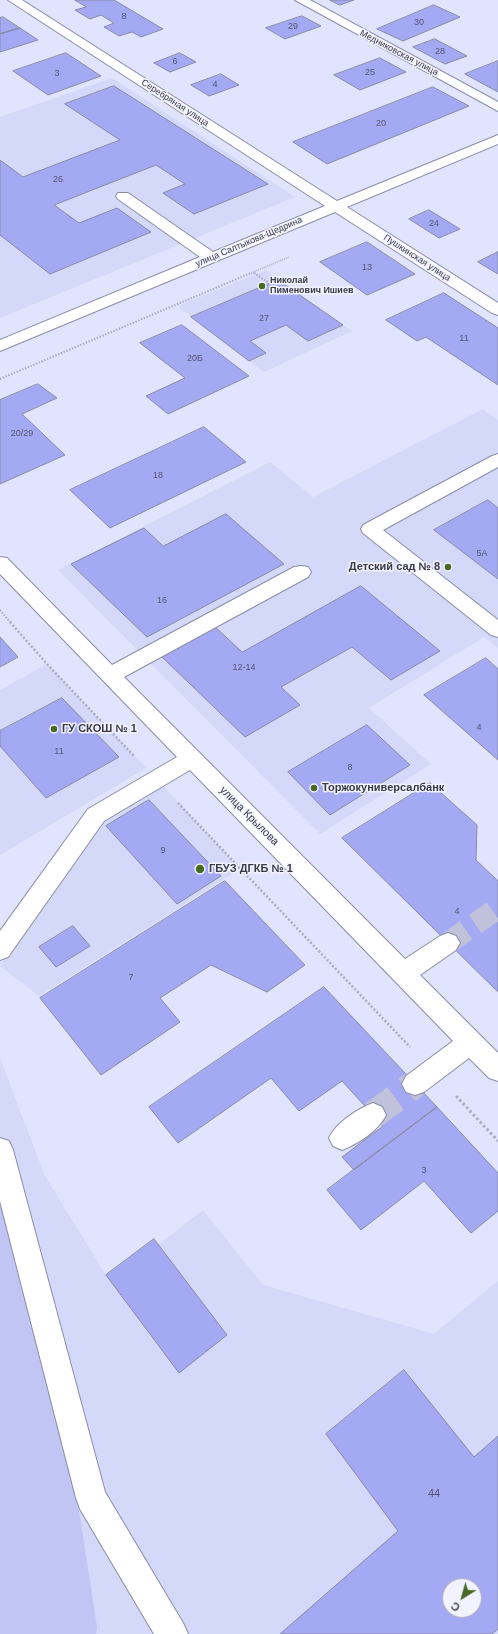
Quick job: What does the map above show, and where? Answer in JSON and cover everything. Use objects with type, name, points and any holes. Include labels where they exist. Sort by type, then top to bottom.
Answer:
[{"type":"street","name":"Серебряная улица","points":[[14,0],[336,206]]},
{"type":"street","name":"Медниковская улица","points":[[300,0],[498,107]]},
{"type":"street","name":"улица Салтыкова-Щедрина","points":[[0,346],[498,139]]},
{"type":"street","points":[[123,196],[211,258]]},
{"type":"street","name":"Пушкинская улица","points":[[336,206],[498,310]]},
{"type":"street","points":[[498,460],[370,529],[498,630]]},
{"type":"street","name":"улица Крылова","points":[[0,563],[498,1070]]},
{"type":"street","points":[[110,675],[301,572]]},
{"type":"street","points":[[0,950],[96,815],[192,758]]},
{"type":"street","points":[[404,974],[448,943]]},
{"type":"street","points":[[424,1078],[471,1042]]},
{"type":"street","points":[[342,1138],[373,1115]]},
{"type":"street","points":[[0,1150],[91,1498],[172,1634]]},
{"type":"path","points":[[0,379],[295,255]]},
{"type":"path","points":[[253,272],[269,283]]},
{"type":"path","points":[[0,610],[47,664],[156,780],[424,1078],[498,1142]]},
{"type":"shaded area","points":[[112,78],[295,197],[0,318],[0,117]]},
{"type":"shaded area","points":[[266,270],[352,331],[264,372],[178,306]]},
{"type":"shaded area","points":[[483,409],[498,420],[498,648],[484,637],[369,708],[431,764],[320,834],[58,570],[270,462],[313,497]]},
{"type":"shaded area","name":"ГУ СКОШ № 1","points":[[47,664],[146,768],[0,855],[0,690]]},
{"type":"shaded area","points":[[163,786],[240,869],[39,996],[0,966],[102,822]]},
{"type":"shaded area","points":[[0,1058],[45,1176],[106,1275],[154,1239],[158,1245],[203,1210],[263,1285],[434,1334],[498,1281],[498,1634],[0,1634]]},
{"type":"shaded area","points":[[0,1202],[78,1504],[97,1627],[96,1634],[0,1634]]},
{"type":"building","points":[[75,0],[114,0],[163,29],[141,37],[132,32],[119,36],[104,27],[114,23],[101,15],[90,19],[75,10],[86,7]]},
{"type":"building","points":[[330,0],[354,0],[340,5]]},
{"type":"building","points":[[434,5],[460,17],[403,41],[377,29]]},
{"type":"building","points":[[302,16],[321,26],[285,39],[266,28]]},
{"type":"building","points":[[3,17],[20,28],[0,34],[0,18]]},
{"type":"building","points":[[20,28],[38,40],[0,52],[0,34]]},
{"type":"building","points":[[435,39],[467,56],[445,64],[413,47]]},
{"type":"building","points":[[66,53],[101,76],[48,95],[13,71]]},
{"type":"building","points":[[180,53],[196,62],[170,72],[154,63]]},
{"type":"building","points":[[380,58],[406,72],[360,90],[334,75]]},
{"type":"building","points":[[498,61],[498,92],[465,74]]},
{"type":"building","points":[[221,74],[239,85],[209,96],[191,85]]},
{"type":"building","points":[[114,86],[268,184],[194,214],[163,193],[185,184],[156,165],[54,205],[79,223],[117,208],[151,232],[50,274],[0,235],[0,160],[23,177],[120,140],[65,104]]},
{"type":"building","points":[[433,87],[469,106],[327,164],[293,142]]},
{"type":"building","points":[[429,210],[460,229],[439,238],[409,219]]},
{"type":"building","points":[[367,242],[415,274],[367,295],[320,262]]},
{"type":"building","points":[[498,252],[498,274],[478,262]]},
{"type":"building","points":[[278,280],[343,325],[308,341],[286,325],[250,341],[266,353],[249,361],[191,317]]},
{"type":"building","points":[[444,293],[498,328],[498,385],[426,337],[417,341],[386,320]]},
{"type":"building","points":[[182,325],[249,376],[168,414],[146,396],[185,378],[140,343]]},
{"type":"building","points":[[38,384],[57,398],[22,414],[65,455],[0,484],[0,400]]},
{"type":"building","points":[[204,427],[246,462],[110,528],[70,490]]},
{"type":"building","points":[[488,500],[498,508],[498,579],[434,530]]},
{"type":"building","points":[[226,514],[284,564],[147,637],[71,564],[144,528],[163,546]]},
{"type":"building","points":[[361,586],[440,651],[391,680],[352,647],[281,687],[300,705],[245,737],[160,655],[214,626],[242,652]]},
{"type":"building","points":[[0,637],[18,657],[0,667]]},
{"type":"building","points":[[486,658],[498,669],[498,760],[424,695]]},
{"type":"building","points":[[62,698],[119,757],[46,798],[0,746],[0,731]]},
{"type":"building","points":[[367,725],[410,765],[330,815],[288,772]]},
{"type":"building","points":[[430,783],[477,825],[476,860],[498,881],[498,992],[342,838]]},
{"type":"building","points":[[149,800],[221,876],[177,904],[106,826]]},
{"type":"building","points":[[225,881],[305,965],[267,992],[211,965],[160,998],[180,1022],[101,1075],[40,998]]},
{"type":"building","points":[[73,926],[90,946],[56,967],[39,947]]},
{"type":"building","points":[[324,987],[437,1107],[354,1170],[342,1157],[383,1126],[342,1081],[299,1111],[271,1078],[178,1143],[149,1107]]},
{"type":"building","points":[[437,1107],[498,1173],[498,1211],[471,1233],[424,1181],[361,1230],[327,1190]]},
{"type":"building","points":[[154,1239],[227,1335],[179,1373],[106,1275]]},
{"type":"building","points":[[404,1370],[474,1457],[498,1436],[498,1629],[492,1634],[280,1634],[398,1531],[326,1434]]},
{"type":"tunnel","points":[[448,943],[498,908]]},
{"type":"tunnel","points":[[373,1115],[415,1084]]},
{"type":"place","name":"Николай Пименович Ишиев","points":[[262,286]]},
{"type":"place","name":"Детский сад № 8","points":[[448,567]]},
{"type":"place","name":"ГУ СКОШ № 1","points":[[54,729]]},
{"type":"place","name":"Торжокуниверсалбанк","points":[[314,788]]},
{"type":"place","name":"ГБУЗ ДГКБ № 1","points":[[200,869]]}]
